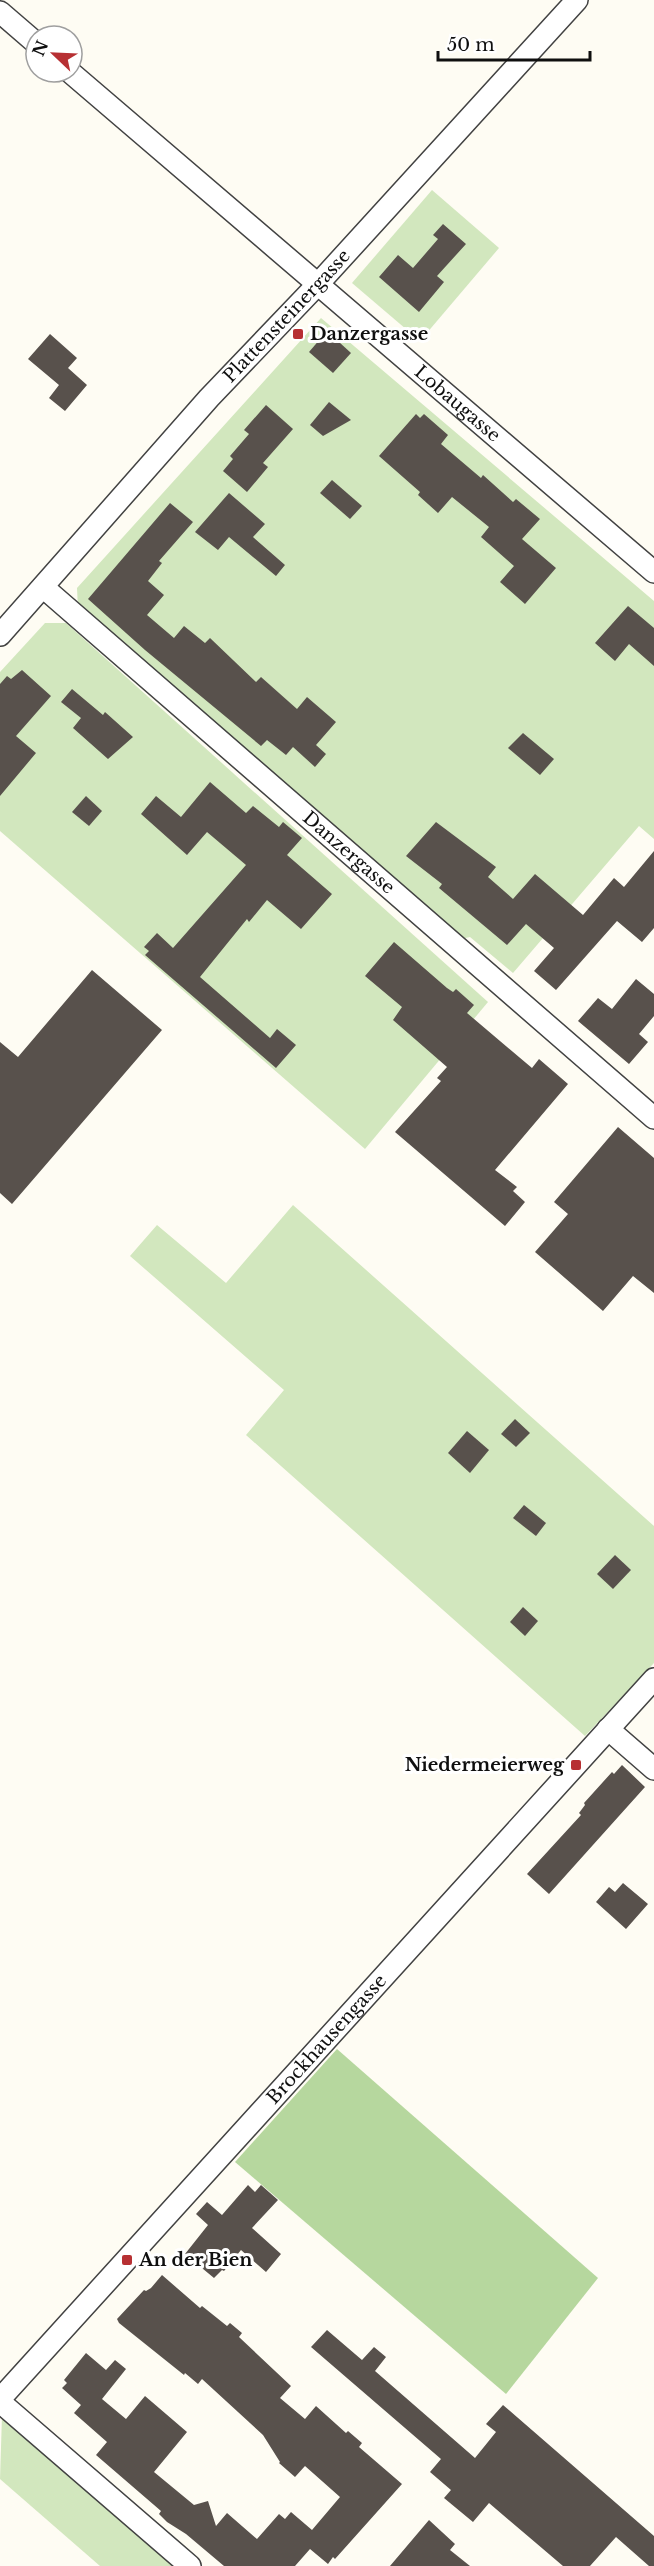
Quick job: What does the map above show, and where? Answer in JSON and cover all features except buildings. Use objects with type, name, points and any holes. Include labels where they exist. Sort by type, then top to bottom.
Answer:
[{"type":"street","name":"Plattensteinergasse","points":[[0,635],[209,398],[318,284],[577,0]]},
{"type":"street","points":[[0,12],[24,33]]},
{"type":"street","name":"Lobaugasse","points":[[84,84],[654,572]]},
{"type":"street","name":"Danzergasse","points":[[43,586],[654,1118]]},
{"type":"street","name":"Brockhausengasse","points":[[0,2400],[654,1679]]},
{"type":"street","points":[[608,1730],[654,1769]]},
{"type":"street","points":[[0,2400],[190,2566]]},
{"type":"green space","points":[[432,190],[499,248],[420,341],[352,283]]},
{"type":"green space","points":[[321,318],[654,601],[654,839],[639,826],[513,973],[470,937],[461,939],[78,609],[77,588]]},
{"type":"green space","points":[[45,623],[66,623],[488,1002],[365,1149],[0,831],[0,672]]},
{"type":"green space","points":[[293,1205],[654,1526],[654,1663],[585,1736],[246,1435],[284,1390],[130,1256],[157,1225],[226,1283]]},
{"type":"green space","points":[[337,2049],[598,2278],[506,2394],[235,2162]]},
{"type":"green space","points":[[2,2416],[177,2566],[100,2566],[0,2479]]},
{"type":"place","name":"Danzergasse","points":[[298,334]]},
{"type":"place","name":"Niedermeierweg","points":[[576,1765]]},
{"type":"place","name":"An der Bien","points":[[127,2260]]}]
